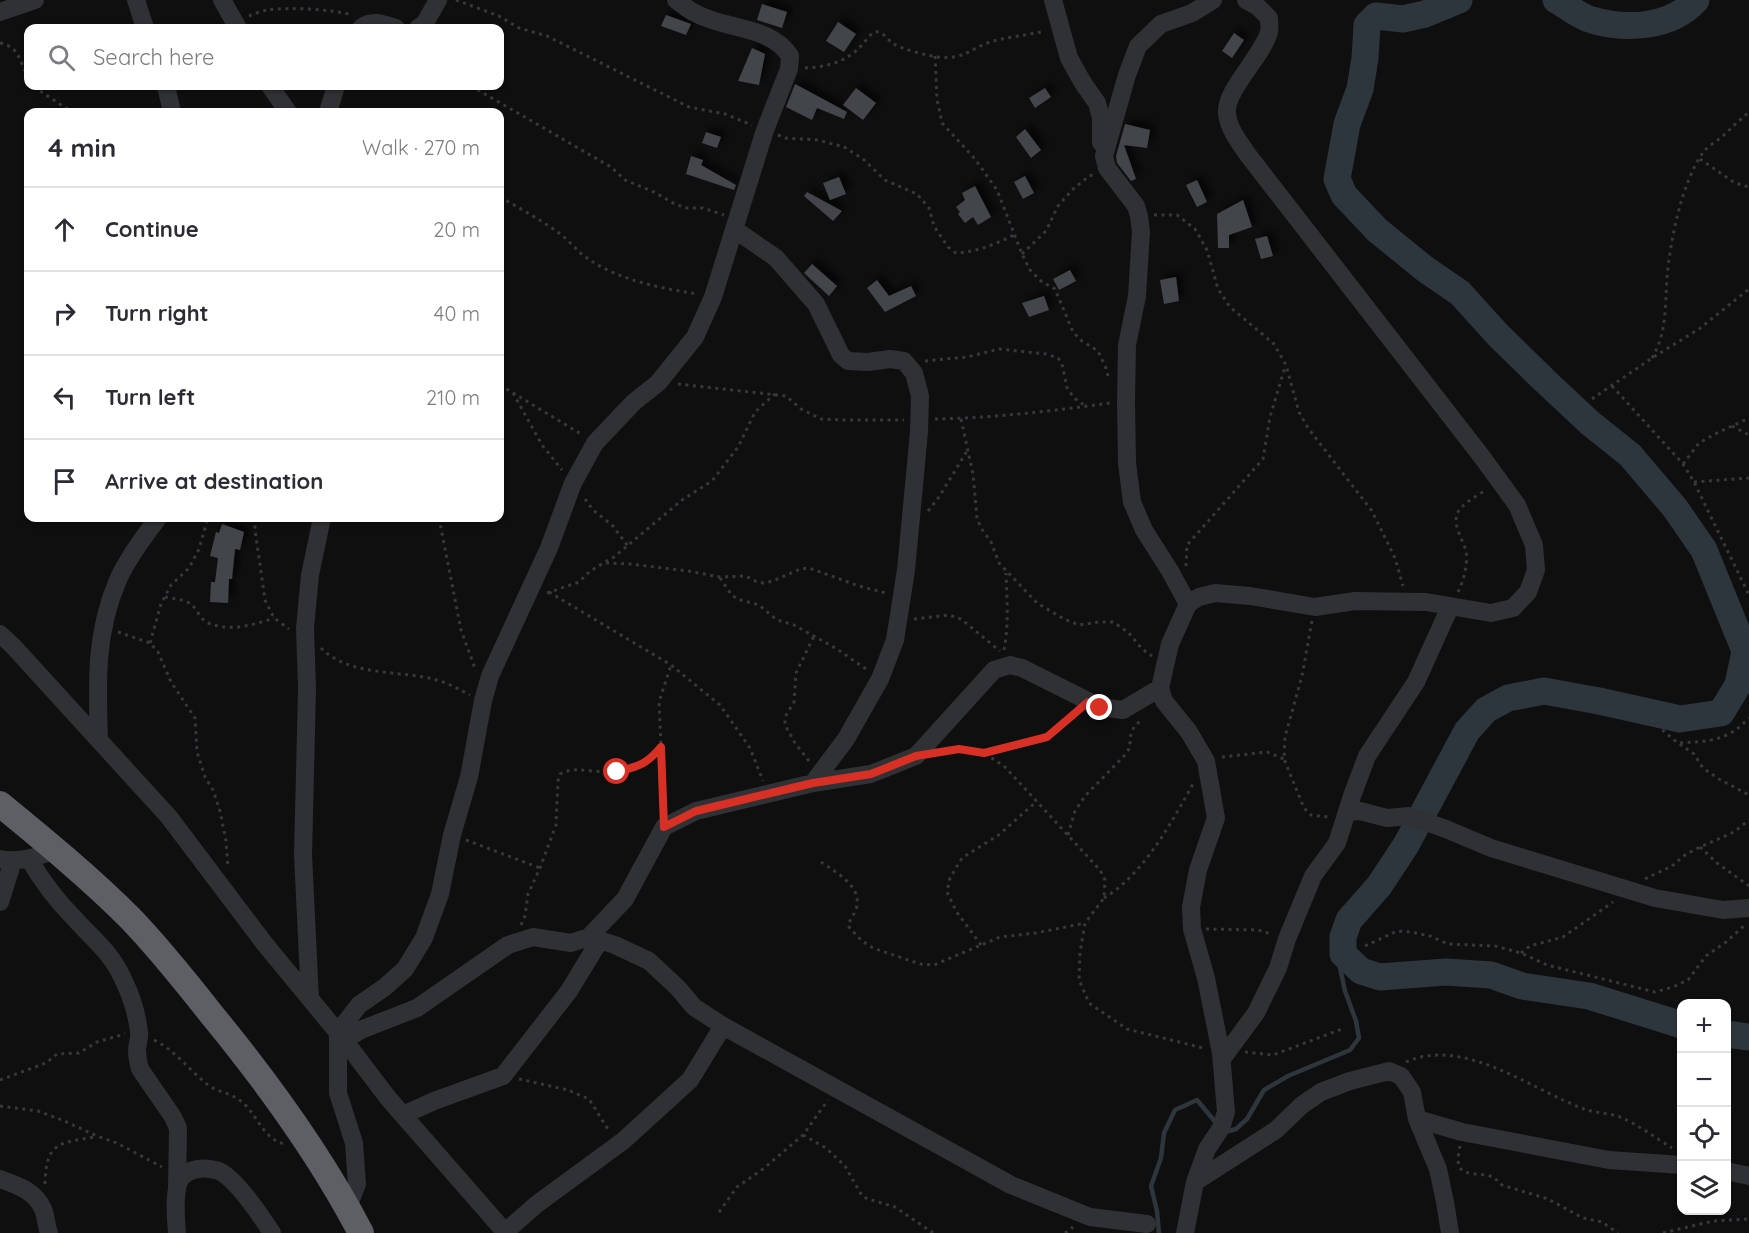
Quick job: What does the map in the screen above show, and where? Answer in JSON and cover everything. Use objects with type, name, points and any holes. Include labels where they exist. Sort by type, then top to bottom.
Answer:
[{"type":"highway","points":[[0,804],[130,918],[184,980],[285,1110],[348,1208],[361,1233]]},
{"type":"street","points":[[0,12],[35,0]]},
{"type":"street","points":[[136,0],[144,24]]},
{"type":"street","points":[[222,0],[234,24]]},
{"type":"street","points":[[424,24],[438,0]]},
{"type":"street","points":[[348,1208],[357,1184],[354,1143],[338,1093],[341,1036],[359,1005],[385,987],[405,969],[424,938],[440,894],[452,835],[469,777],[490,676],[549,548],[573,483],[595,443],[634,402],[658,383],[695,337],[713,297],[765,130],[789,69],[790,56],[785,48],[770,38],[696,14],[676,0]]},
{"type":"street","points":[[1053,0],[1069,58],[1097,103],[1101,118],[1100,138],[1106,162],[1136,206],[1139,216],[1142,232],[1137,296],[1127,345],[1123,402],[1127,463],[1132,502],[1144,530],[1185,600],[1170,644],[1162,695],[1170,711],[1189,732],[1206,761],[1216,818],[1198,870],[1191,907],[1192,928],[1224,1054],[1226,1112],[1221,1128],[1207,1149],[1195,1182],[1185,1233]]},
{"type":"street","points":[[1106,162],[1121,96],[1138,46],[1161,24],[1192,13],[1213,0]]},
{"type":"street","points":[[1185,600],[1215,593],[1250,596],[1315,607],[1355,601],[1426,602],[1491,613],[1513,608],[1528,592],[1536,570],[1534,545],[1517,505],[1248,155],[1233,132],[1226,114],[1229,99],[1259,53],[1269,31],[1269,18],[1257,6],[1246,0]]},
{"type":"street","points":[[167,90],[171,108]]},
{"type":"street","points":[[273,90],[285,108]]},
{"type":"street","points":[[329,108],[335,90]]},
{"type":"street","points":[[736,224],[776,258],[816,303],[841,355],[848,361],[868,362],[890,359],[904,361],[914,373],[920,396],[906,570],[895,640],[880,679],[846,739],[818,776]]},
{"type":"street","points":[[99,739],[97,674],[102,626],[118,578],[155,522]]},
{"type":"street","points":[[310,999],[303,855],[305,634],[310,575],[321,522]]},
{"type":"street","points":[[1224,1054],[1256,1013],[1278,968],[1287,939],[1313,876],[1337,843],[1367,756],[1416,682],[1450,607]]},
{"type":"street","points":[[0,634],[169,817],[264,943],[341,1036],[388,1098],[506,1232],[537,1204],[623,1141],[690,1080],[723,1026]]},
{"type":"street","points":[[403,1115],[503,1076],[569,991],[594,939],[625,899],[664,827],[696,811],[768,794],[818,776],[871,774],[916,756],[994,670],[1010,665],[1022,668],[1100,708],[1124,710],[1162,695]]},
{"type":"street","points":[[1346,814],[1360,812],[1387,818],[1410,816],[1491,849],[1655,898],[1723,910],[1749,908]]},
{"type":"street","points":[[14,860],[55,850]]},
{"type":"street","points":[[0,902],[14,860]]},
{"type":"street","points":[[14,860],[42,882],[105,948],[114,961],[137,1017],[140,1035],[137,1049],[140,1069],[178,1128],[177,1233]]},
{"type":"street","points":[[341,1036],[417,1008],[508,945],[533,937],[571,943],[594,939],[615,945],[649,961],[678,988],[694,1007],[723,1026],[1011,1185],[1090,1217],[1147,1224]]},
{"type":"street","points":[[1195,1182],[1276,1130],[1302,1105],[1322,1092],[1350,1081],[1389,1071],[1401,1076],[1412,1092],[1417,1119],[1437,1169],[1450,1233]]},
{"type":"street","points":[[1417,1119],[1462,1132],[1609,1160],[1677,1165]]},
{"type":"street","points":[[177,1180],[199,1168],[220,1172],[244,1193],[272,1233]]},
{"type":"street","points":[[1731,1172],[1749,1176]]},
{"type":"street","points":[[0,1179],[30,1191],[44,1211],[49,1233]]},
{"type":"path","points":[[456,0],[499,16],[519,28],[547,36],[689,107],[725,114],[785,138],[818,140],[843,147],[863,159],[885,180],[917,194],[929,208],[934,226],[956,253],[990,246],[1014,235]]},
{"type":"path","points":[[237,24],[266,10],[306,10],[341,12],[367,24]]},
{"type":"path","points":[[789,69],[820,67],[840,62],[877,32],[882,33],[896,45],[935,56],[961,56],[990,42],[1061,28]]},
{"type":"path","points":[[0,43],[9,45],[17,52],[24,68]]},
{"type":"path","points":[[658,383],[786,396],[801,409],[821,418],[844,420],[961,419],[1123,402],[1109,382],[1106,368],[1098,351],[1073,332],[1055,289],[1030,270],[996,190],[975,159],[942,123],[937,99],[935,56]]},
{"type":"path","points":[[39,90],[66,108]]},
{"type":"path","points":[[478,90],[611,167],[625,180],[686,208],[703,208],[736,224]]},
{"type":"path","points":[[1652,358],[1658,348],[1664,326],[1669,252],[1683,194],[1694,168],[1706,150],[1749,112]]},
{"type":"path","points":[[1700,159],[1735,183],[1749,187]]},
{"type":"path","points":[[1022,254],[1046,231],[1058,206],[1072,190],[1106,162]]},
{"type":"path","points":[[504,199],[530,213],[563,236],[586,258],[608,270],[653,287],[713,297]]},
{"type":"path","points":[[1139,216],[1177,215],[1195,229],[1207,250],[1218,289],[1230,307],[1274,344],[1286,365],[1299,412],[1308,428],[1372,511],[1395,558],[1408,602]]},
{"type":"path","points":[[1592,399],[1700,329],[1749,289]]},
{"type":"path","points":[[904,361],[940,361],[999,350],[1046,354],[1058,358],[1062,364],[1067,388],[1074,398],[1086,406]]},
{"type":"path","points":[[1185,600],[1187,545],[1263,459],[1270,417],[1286,365]]},
{"type":"path","points":[[1612,386],[1683,464],[1749,595]]},
{"type":"path","points":[[504,387],[595,443]]},
{"type":"path","points":[[513,393],[542,444],[593,510],[612,525],[628,546]]},
{"type":"path","points":[[527,598],[579,582],[628,546],[682,501],[712,482],[738,447],[755,412],[775,394]]},
{"type":"path","points":[[1683,464],[1699,443],[1749,418]]},
{"type":"path","points":[[961,419],[973,474],[977,518],[991,542],[999,563],[1037,603],[1079,625],[1113,622],[1128,632],[1142,649],[1165,666]]},
{"type":"path","points":[[1731,426],[1749,435]]},
{"type":"path","points":[[910,527],[939,497],[968,449]]},
{"type":"path","points":[[1694,482],[1749,478]]},
{"type":"path","points":[[1450,607],[1462,584],[1466,568],[1466,552],[1457,527],[1456,515],[1462,508],[1500,481]]},
{"type":"path","points":[[150,642],[161,604],[171,585],[189,568],[199,549],[207,522]]},
{"type":"path","points":[[255,522],[265,600],[274,618],[305,634],[341,662],[369,670],[441,681],[484,698]]},
{"type":"path","points":[[440,522],[461,630],[484,698]]},
{"type":"path","points":[[606,563],[688,571],[720,577],[746,576],[763,583],[800,569],[809,568],[859,586],[902,597]]},
{"type":"path","points":[[898,620],[949,615],[961,619],[1004,655],[1007,637],[1006,571]]},
{"type":"path","points":[[720,577],[730,594],[737,600],[759,605],[777,620],[794,625],[837,649],[880,679]]},
{"type":"path","points":[[549,592],[671,665],[720,705],[750,748],[768,794]]},
{"type":"path","points":[[165,597],[187,602],[208,623],[232,627],[254,625],[274,618]]},
{"type":"path","points":[[1315,607],[1302,675],[1285,737],[1284,759],[1304,808],[1311,815],[1322,817],[1346,814]]},
{"type":"path","points":[[102,626],[150,642],[158,652],[171,682],[195,718],[196,752],[205,777],[213,790],[226,841],[230,898]]},
{"type":"path","points":[[814,636],[796,672],[794,702],[785,717],[785,725],[818,776]]},
{"type":"path","points":[[664,827],[659,702],[671,665]]},
{"type":"path","points":[[1068,835],[1075,811],[1085,796],[1125,755],[1130,747],[1130,737],[1134,728],[1162,695]]},
{"type":"path","points":[[916,756],[959,749],[984,753],[1047,737],[1088,702]]},
{"type":"path","points":[[1679,743],[1724,737],[1736,731],[1749,718]]},
{"type":"path","points":[[1651,720],[1694,754],[1703,768],[1749,795]]},
{"type":"path","points":[[508,945],[525,916],[528,894],[556,825],[560,774],[574,769],[617,772],[651,760],[661,747]]},
{"type":"path","points":[[1104,898],[1117,891],[1156,845],[1172,822],[1206,761],[1220,757],[1267,752],[1284,759]]},
{"type":"path","points":[[984,753],[1004,766],[1038,801],[1100,870],[1105,880],[1104,898],[1085,923],[1080,953],[1079,980],[1089,1003],[1127,1029],[1224,1054],[1273,1055],[1342,1029]]},
{"type":"path","points":[[981,945],[956,911],[946,892],[951,878],[962,858],[1000,834],[1038,801]]},
{"type":"path","points":[[1521,952],[1530,946],[1563,937],[1627,889],[1666,869],[1700,847],[1734,832],[1749,820]]},
{"type":"path","points":[[452,835],[540,868]]},
{"type":"path","points":[[1700,847],[1749,886]]},
{"type":"path","points":[[821,862],[854,890],[858,901],[856,912],[848,926],[862,941],[873,948],[920,964],[934,965],[1000,937],[1036,933],[1085,923]]},
{"type":"path","points":[[1365,946],[1397,931],[1430,936],[1448,944],[1495,946],[1521,952],[1547,965],[1655,992],[1688,980],[1706,956],[1726,942],[1749,920]]},
{"type":"path","points":[[1192,928],[1258,930],[1287,939]]},
{"type":"path","points":[[0,1080],[46,1063],[57,1054],[79,1053],[97,1042],[118,1035],[129,1033],[140,1035],[157,1041],[173,1052],[218,1092],[239,1100],[262,1128],[280,1143],[310,1149]]},
{"type":"path","points":[[1389,1071],[1409,1061],[1433,1055],[1486,1064],[1585,1110],[1620,1118],[1673,1148]]},
{"type":"path","points":[[503,1076],[568,1090],[589,1099],[608,1130],[623,1141]]},
{"type":"path","points":[[719,1212],[737,1187],[764,1169],[803,1135],[821,1112],[835,1088]]},
{"type":"path","points":[[0,1106],[38,1111],[62,1120],[117,1143],[159,1166],[177,1180]]},
{"type":"path","points":[[1462,1132],[1459,1168],[1487,1175],[1502,1185],[1548,1198],[1583,1218],[1602,1222],[1618,1233]]},
{"type":"path","points":[[803,1135],[826,1148],[845,1166],[862,1196],[868,1200],[895,1207],[933,1233]]},
{"type":"path","points":[[44,1211],[45,1176],[49,1155],[62,1144],[97,1136]]},
{"type":"path","points":[[1663,1233],[1713,1221],[1749,1219]]},
{"type":"building","points":[[762,4],[787,12],[782,28],[757,20]]},
{"type":"building","points":[[666,15],[691,24],[686,35],[661,26]]},
{"type":"building","points":[[838,22],[856,34],[844,52],[826,41]]},
{"type":"building","points":[[1234,33],[1244,40],[1232,58],[1222,51]]},
{"type":"building","points":[[752,48],[765,54],[759,85],[738,81]]},
{"type":"building","points":[[795,84],[847,112],[844,119],[817,108],[812,120],[786,107]]},
{"type":"building","points":[[856,88],[876,103],[863,120],[843,105]]},
{"type":"building","points":[[1045,88],[1051,97],[1035,108],[1029,98]]},
{"type":"building","points":[[1125,124],[1150,130],[1147,148],[1124,145],[1136,179],[1131,181],[1117,163],[1116,156]]},
{"type":"building","points":[[1025,129],[1041,150],[1031,158],[1016,137]]},
{"type":"building","points":[[706,132],[721,137],[717,148],[702,143]]},
{"type":"building","points":[[691,156],[703,160],[701,165],[736,185],[734,190],[686,174]]},
{"type":"building","points":[[1025,176],[1034,193],[1023,199],[1014,182]]},
{"type":"building","points":[[839,177],[846,194],[830,200],[823,183]]},
{"type":"building","points":[[1197,180],[1207,202],[1197,207],[1186,185]]},
{"type":"building","points":[[975,186],[991,217],[978,225],[973,217],[965,223],[956,207],[965,200],[962,193]]},
{"type":"building","points":[[807,192],[842,211],[833,221],[804,196]]},
{"type":"building","points":[[1243,200],[1252,227],[1229,235],[1229,248],[1218,248],[1217,214]]},
{"type":"building","points":[[1267,236],[1273,256],[1261,259],[1255,239]]},
{"type":"building","points":[[812,264],[837,286],[829,296],[804,273]]},
{"type":"building","points":[[1070,270],[1076,281],[1059,290],[1053,279]]},
{"type":"building","points":[[1176,277],[1179,301],[1164,304],[1160,280]]},
{"type":"building","points":[[877,280],[889,296],[911,286],[916,296],[885,312],[867,288]]},
{"type":"building","points":[[1044,296],[1049,310],[1029,317],[1022,303]]},
{"type":"building","points":[[222,524],[244,532],[240,550],[235,549],[232,579],[229,579],[228,603],[210,602],[211,582],[215,582],[218,558],[210,556],[216,532],[219,533]]},
{"type":"waterway","points":[[1459,0],[1425,14],[1403,19],[1376,16],[1367,25],[1360,89],[1347,124],[1337,179],[1344,195],[1377,230],[1425,269],[1460,293],[1498,335],[1544,380],[1590,423],[1630,455],[1675,508],[1704,550],[1745,651],[1738,685],[1721,713],[1680,719],[1544,691],[1508,698],[1486,710],[1467,731],[1406,845],[1379,886],[1349,920],[1343,937],[1343,954],[1361,971],[1380,977],[1446,972],[1491,975],[1522,986],[1589,996],[1677,1023]]},
{"type":"waterway","points":[[1556,0],[1587,19],[1619,25],[1661,21],[1686,9],[1696,0]]},
{"type":"waterway","points":[[1225,1132],[1236,1129],[1247,1119],[1264,1090],[1288,1076],[1350,1050],[1359,1038],[1340,968],[1343,954]]},
{"type":"waterway","points":[[1731,1035],[1749,1037]]},
{"type":"waterway","points":[[1159,1233],[1151,1186],[1161,1158],[1164,1133],[1175,1110],[1197,1100],[1217,1124]]},
{"type":"route","points":[[617,772],[651,760],[661,747],[664,827],[696,811],[813,783],[871,774],[916,756],[959,749],[984,753],[1022,744],[1047,737],[1088,702],[1100,708]]}]
